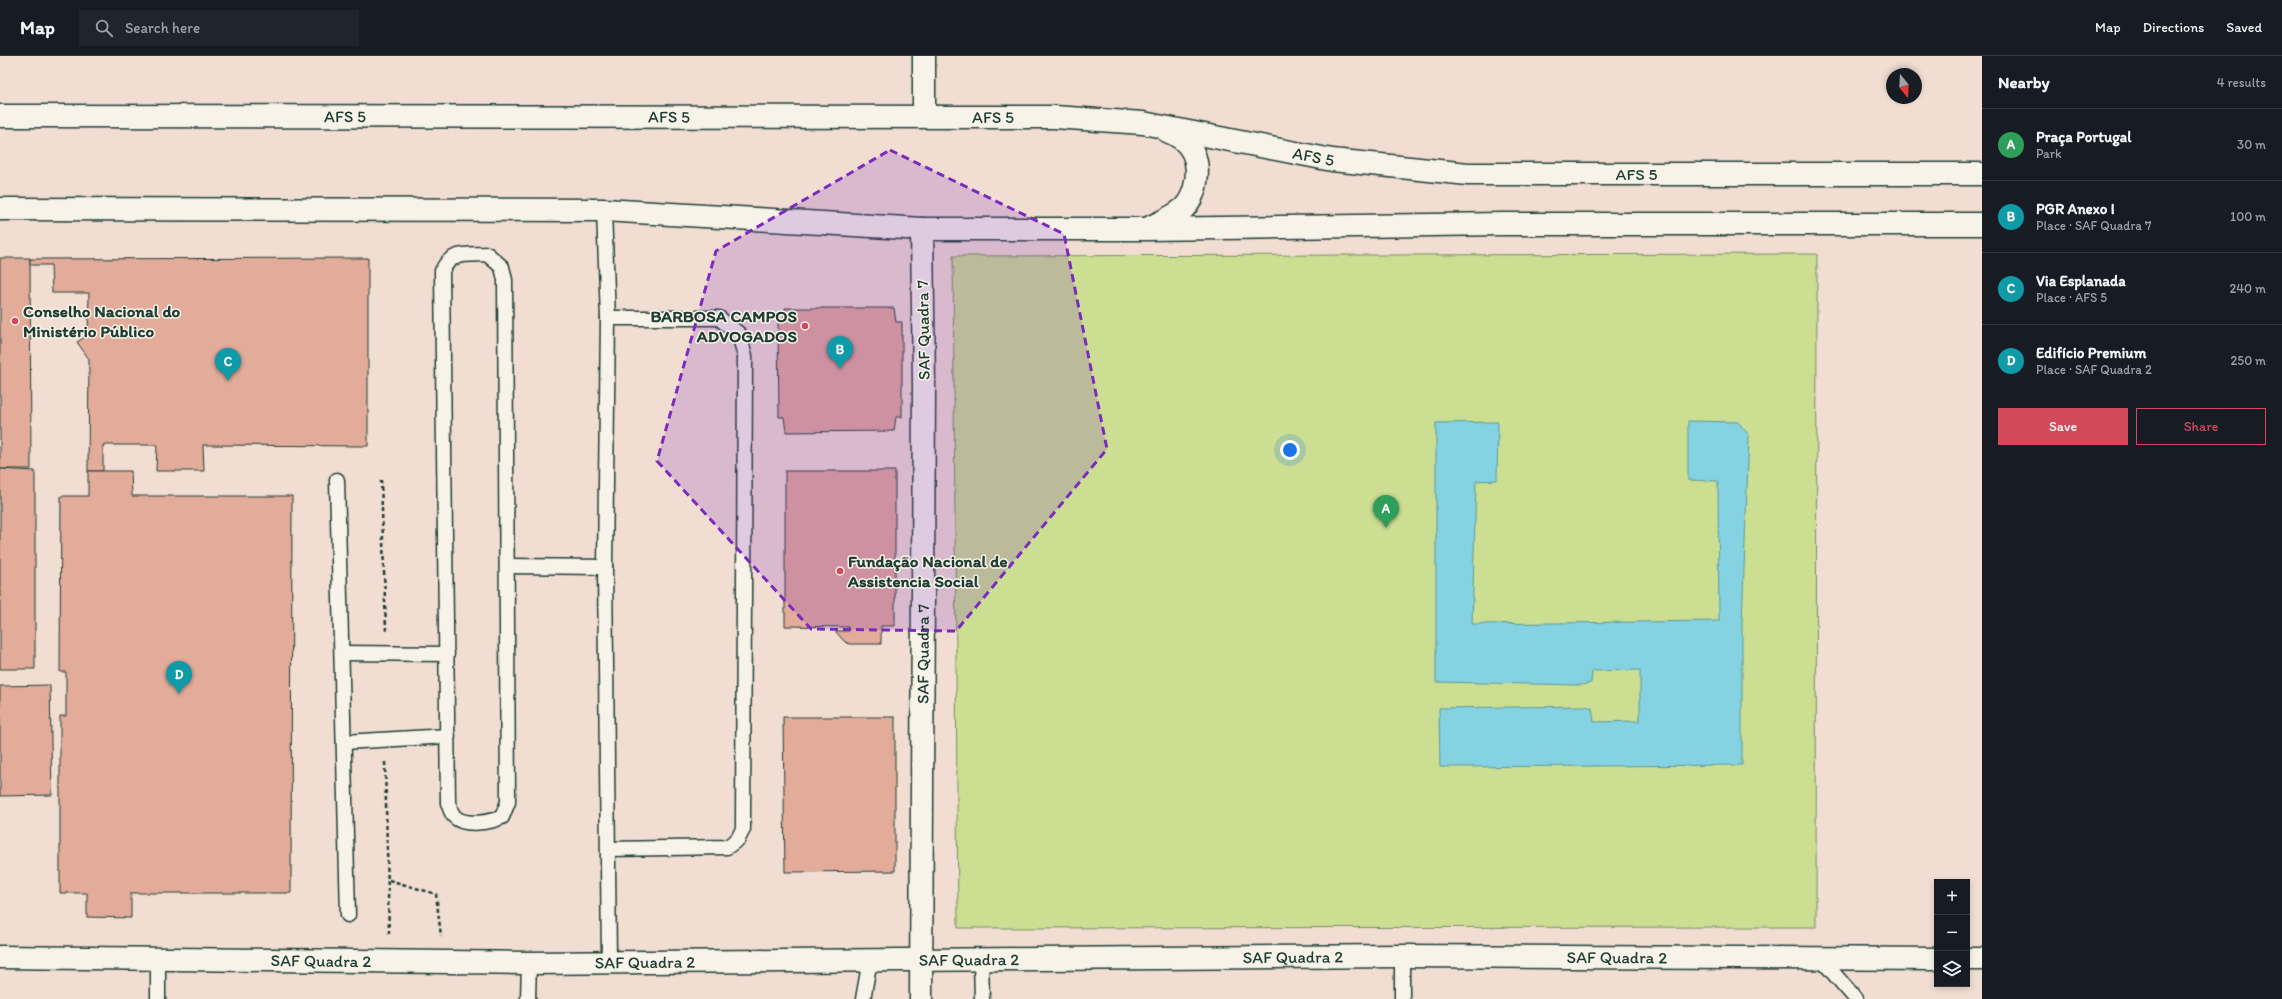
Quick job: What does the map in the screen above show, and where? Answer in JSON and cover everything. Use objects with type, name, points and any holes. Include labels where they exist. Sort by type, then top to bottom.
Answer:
[{"type":"main road","points":[[924,56],[924,116]]},
{"type":"main road","name":"AFS 5","points":[[0,116],[307,118],[924,116],[1054,118],[1143,123],[1332,160],[1468,174],[1982,174]]},
{"type":"main road","points":[[1143,123],[1180,135],[1192,150],[1198,173],[1192,197],[1184,208],[1146,229]]},
{"type":"main road","points":[[0,209],[604,210],[922,229],[1146,229],[1503,224],[1982,224]]},
{"type":"main road","name":"SAF Quadra 7","points":[[921,999],[924,386],[922,229]]},
{"type":"main road","name":"SAF Quadra 2","points":[[0,957],[529,963],[1402,956],[1822,960],[1934,959]]},
{"type":"main road","points":[[1970,959],[1982,959]]},
{"type":"lane","points":[[604,210],[608,318],[605,567],[609,849],[608,962]]},
{"type":"lane","points":[[487,254],[502,267],[506,280],[508,802],[502,817],[493,821],[462,822],[452,813],[448,803],[447,654],[442,271],[446,262],[453,256],[487,254]]},
{"type":"lane","points":[[608,318],[718,318],[739,334],[745,356],[743,829],[738,839],[727,847],[609,849]]},
{"type":"lane","points":[[337,480],[348,916]]},
{"type":"lane","points":[[508,566],[605,567]]},
{"type":"lane","points":[[342,653],[447,654]]},
{"type":"lane","points":[[344,742],[448,736]]},
{"type":"lane","points":[[1402,956],[1402,999]]},
{"type":"lane","points":[[158,958],[158,999]]},
{"type":"lane","points":[[981,959],[982,999]]},
{"type":"lane","points":[[863,999],[870,960]]},
{"type":"lane","points":[[1822,960],[1856,999]]},
{"type":"lane","points":[[528,999],[529,963]]},
{"type":"path","points":[[381,480],[386,654]]},
{"type":"path","points":[[384,740],[390,925]]},
{"type":"path","points":[[388,880],[436,894],[441,939]]},
{"type":"highlighted area","points":[[890,150],[1064,234],[1107,449],[956,631],[811,629],[657,461],[716,251]]},
{"type":"green space","points":[[1817,254],[1816,927],[958,928],[953,256]]},
{"type":"water","points":[[1688,421],[1738,422],[1749,435],[1742,622],[1742,765],[1440,767],[1439,708],[1585,706],[1592,708],[1594,722],[1640,721],[1640,670],[1592,671],[1591,683],[1581,685],[1436,682],[1436,423],[1498,422],[1497,480],[1476,481],[1472,624],[1719,621],[1718,481],[1688,480]]},
{"type":"building","name":"Conselho Nacional do Ministério Público","points":[[0,258],[30,258],[31,469],[0,469]]},
{"type":"building","points":[[368,258],[368,446],[203,445],[204,471],[156,471],[157,445],[103,445],[103,471],[88,471],[89,359],[77,342],[88,335],[89,293],[52,293],[51,265],[30,265],[30,259]]},
{"type":"building","points":[[785,308],[894,308],[896,322],[902,322],[902,417],[896,417],[894,431],[786,432],[784,417],[779,417],[778,322],[784,322]]},
{"type":"building","points":[[0,469],[35,471],[35,669],[0,669]]},
{"type":"building","points":[[88,471],[131,471],[132,496],[292,496],[291,893],[131,893],[131,918],[87,917],[87,893],[60,893],[60,716],[66,716],[66,672],[60,672],[61,496],[88,496]]},
{"type":"building","name":"Fundação Nacional de Assistencia Social","points":[[785,471],[895,471],[895,626],[881,626],[881,644],[850,644],[845,642],[835,631],[849,631],[848,627],[785,626]]},
{"type":"building","points":[[50,685],[52,795],[0,796],[0,686]]},
{"type":"building","points":[[783,717],[895,717],[895,871],[785,872]]},
{"type":"place","name":"Conselho Nacional do Ministério Público","points":[[15,321]]},
{"type":"place","name":"BARBOSA CAMPOS ADVOGADOS","points":[[805,326]]},
{"type":"place","name":"PGR Anexo I","points":[[840,369]]},
{"type":"place","name":"Via Esplanada","points":[[228,381]]},
{"type":"place","name":"Praça Portugal","points":[[1386,528]]},
{"type":"place","name":"Fundação Nacional de Assistencia Social","points":[[840,571]]},
{"type":"place","name":"Edifício Premium","points":[[179,694]]}]
